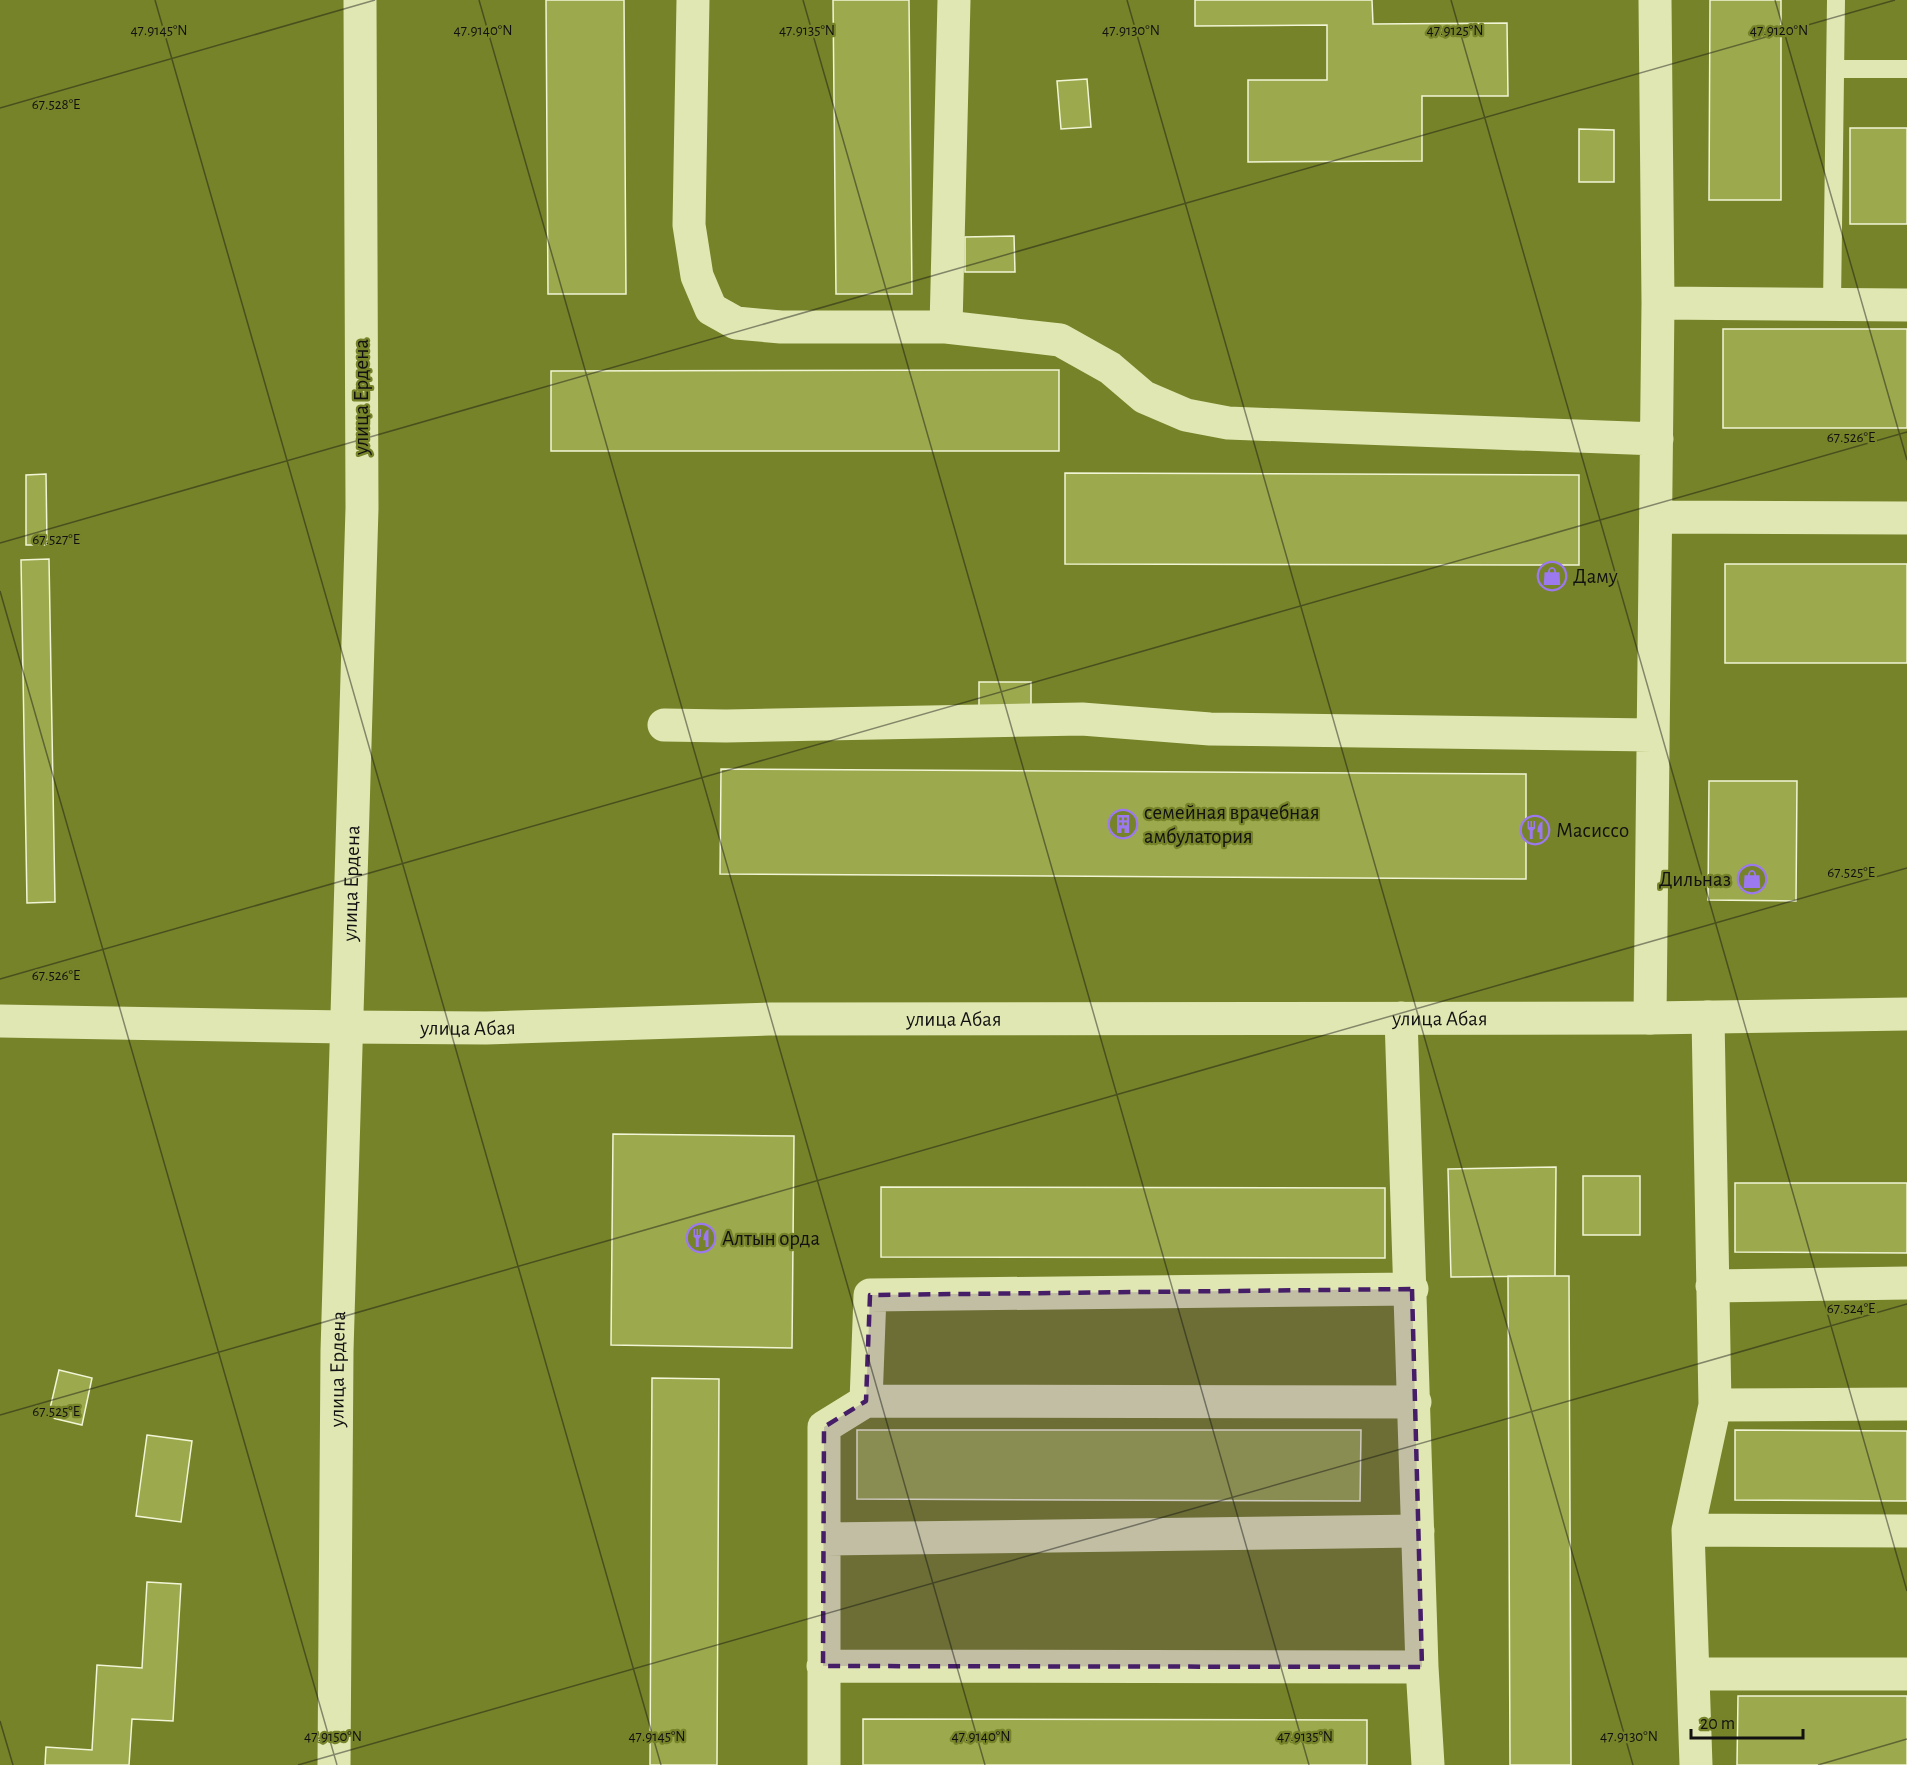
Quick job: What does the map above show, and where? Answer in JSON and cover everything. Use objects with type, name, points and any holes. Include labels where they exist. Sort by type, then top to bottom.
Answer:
[{"type":"street","name":"улица Ердена","points":[[334,1765],[337,1351],[362,508],[360,0]]},
{"type":"street","points":[[693,0],[689,225],[697,276],[711,309],[736,323],[781,327],[946,327],[1060,340],[1110,368],[1144,397],[1186,415],[1228,423],[1657,439]]},
{"type":"street","points":[[946,327],[954,0]]},
{"type":"street","points":[[1650,1018],[1659,303],[1655,0]]},
{"type":"street","points":[[1659,303],[1907,304]]},
{"type":"street","points":[[1656,517],[1907,518]]},
{"type":"street","points":[[664,725],[738,726],[1082,719],[1210,729],[1652,735]]},
{"type":"street","name":"улица Абая","points":[[0,1021],[345,1028],[486,1028],[770,1018],[1650,1018],[1907,1014]]},
{"type":"street","points":[[1696,1765],[1688,1530],[1715,1405],[1708,1017]]},
{"type":"street","points":[[1401,1018],[1412,1289],[1422,1667],[1428,1765]]},
{"type":"street","points":[[1712,1286],[1907,1283]]},
{"type":"street","points":[[866,1401],[870,1295],[1412,1289]]},
{"type":"street","points":[[824,1765],[823,1666],[826,1539],[824,1427],[866,1401],[1415,1402]]},
{"type":"street","points":[[1715,1405],[1907,1404]]},
{"type":"street","points":[[1688,1530],[1907,1531]]},
{"type":"street","points":[[826,1539],[1418,1531]]},
{"type":"street","points":[[823,1666],[1422,1667]]},
{"type":"street","points":[[1694,1674],[1907,1674]]},
{"type":"lane","points":[[1832,304],[1836,0]]},
{"type":"lane","points":[[1835,69],[1907,69]]},
{"type":"highlighted area","points":[[1412,1289],[1422,1667],[823,1666],[824,1427],[866,1401],[870,1295]]},
{"type":"building","points":[[546,0],[624,0],[626,294],[548,294]]},
{"type":"building","points":[[833,0],[909,0],[912,294],[836,294]]},
{"type":"building","points":[[1195,0],[1372,0],[1373,24],[1507,23],[1508,96],[1422,96],[1422,161],[1248,162],[1248,80],[1327,80],[1327,25],[1195,26]]},
{"type":"building","points":[[1710,0],[1781,0],[1781,200],[1709,200]]},
{"type":"building","points":[[1087,79],[1091,127],[1061,129],[1057,81]]},
{"type":"building","points":[[1850,128],[1907,128],[1907,224],[1850,224]]},
{"type":"building","points":[[1579,129],[1614,130],[1614,182],[1579,182]]},
{"type":"building","points":[[1014,236],[1015,272],[965,272],[965,237]]},
{"type":"building","points":[[1723,329],[1907,329],[1907,428],[1723,428]]},
{"type":"building","points":[[1059,370],[1059,451],[551,451],[551,371]]},
{"type":"building","points":[[1065,473],[1579,475],[1579,565],[1065,564]]},
{"type":"building","points":[[46,474],[47,545],[26,545],[26,475]]},
{"type":"building","points":[[49,559],[55,902],[27,903],[21,560]]},
{"type":"building","points":[[1725,564],[1907,564],[1907,663],[1725,663]]},
{"type":"building","points":[[979,682],[1031,682],[1031,719],[979,719]]},
{"type":"building","name":"семейная врачебная амбулатория","points":[[721,769],[1526,774],[1526,879],[720,874]]},
{"type":"building","points":[[1709,781],[1797,781],[1796,901],[1708,900]]},
{"type":"building","points":[[613,1134],[794,1136],[792,1348],[611,1345]]},
{"type":"building","points":[[1556,1167],[1555,1276],[1451,1277],[1448,1169]]},
{"type":"building","points":[[1583,1176],[1640,1176],[1640,1235],[1583,1235]]},
{"type":"building","points":[[1735,1183],[1907,1183],[1907,1253],[1735,1252]]},
{"type":"building","points":[[881,1187],[1385,1188],[1385,1258],[881,1257]]},
{"type":"building","points":[[1508,1276],[1569,1276],[1571,1765],[1510,1765]]},
{"type":"building","points":[[59,1370],[92,1378],[82,1425],[48,1417]]},
{"type":"building","points":[[652,1378],[719,1379],[717,1765],[650,1765]]},
{"type":"building","points":[[857,1430],[1361,1430],[1360,1501],[857,1499]]},
{"type":"building","points":[[1735,1430],[1907,1431],[1907,1501],[1735,1500]]},
{"type":"building","points":[[147,1435],[192,1441],[181,1522],[136,1516]]},
{"type":"building","points":[[147,1582],[181,1584],[173,1721],[132,1719],[129,1765],[45,1765],[46,1747],[92,1750],[97,1665],[142,1668]]},
{"type":"building","points":[[1738,1696],[1907,1696],[1907,1765],[1737,1765]]},
{"type":"building","points":[[863,1719],[1367,1720],[1367,1765],[863,1765]]},
{"type":"place","name":"Даму","points":[[1552,576]]},
{"type":"place","name":"семейная врачебная амбулатория","points":[[1123,824]]},
{"type":"place","name":"Масиссо","points":[[1535,830]]},
{"type":"place","name":"Дильназ","points":[[1752,879]]},
{"type":"place","name":"Алтын орда","points":[[701,1238]]}]
